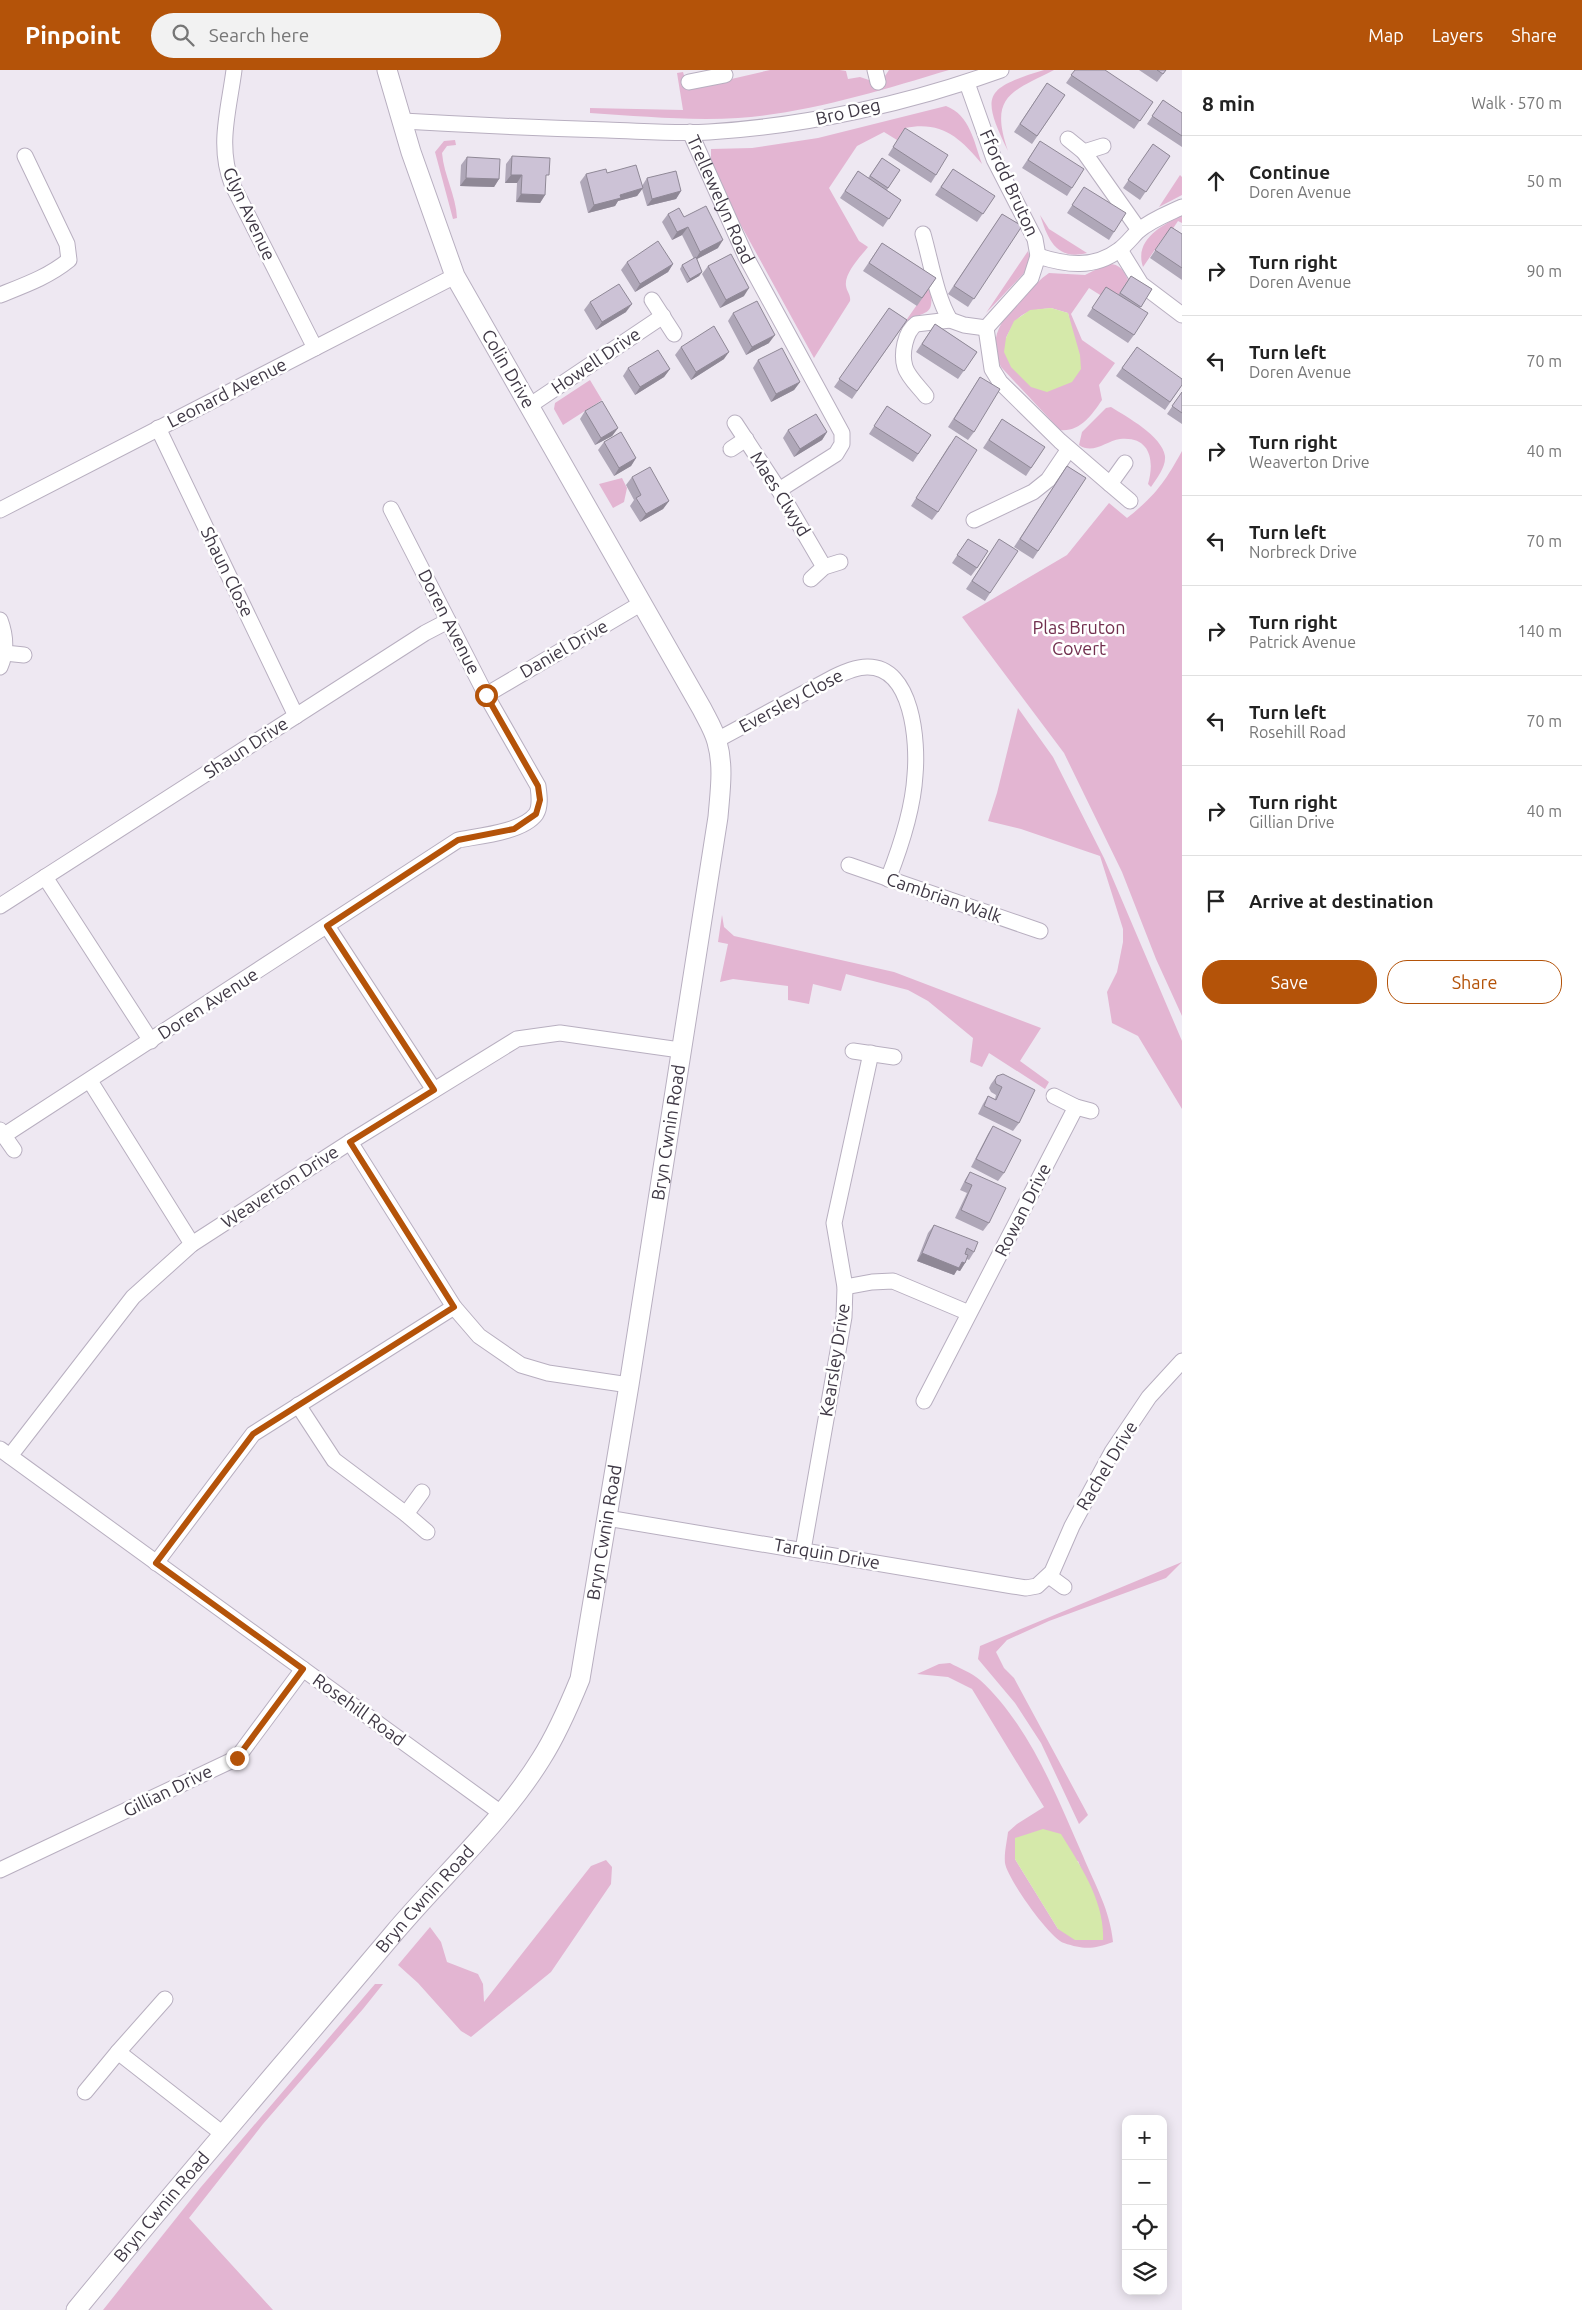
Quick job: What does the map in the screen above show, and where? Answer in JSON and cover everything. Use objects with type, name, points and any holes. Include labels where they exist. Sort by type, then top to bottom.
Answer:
[{"type":"street","name":"Glyn Avenue","points":[[234,70],[223,147],[225,166],[232,184],[315,348]]},
{"type":"street","points":[[387,70],[403,121]]},
{"type":"street","name":"Bro Deg","points":[[690,132],[782,125],[835,116],[967,83],[1001,70]]},
{"type":"street","points":[[688,82],[707,74],[725,75]]},
{"type":"street","name":"Ffordd Bruton","points":[[967,83],[994,159],[1035,239],[1038,256]]},
{"type":"street","name":"Trellewelyn Road","points":[[403,121],[512,128],[690,132],[746,257],[842,433],[842,444],[836,454],[779,490]]},
{"type":"street","name":"Colin Drive","points":[[403,121],[455,276],[642,603]]},
{"type":"street","points":[[1068,139],[1084,152],[1139,230]]},
{"type":"street","points":[[1084,152],[1103,146]]},
{"type":"street","points":[[0,295],[35,282],[56,271],[69,260],[67,244],[24,156]]},
{"type":"street","points":[[986,328],[1031,278],[1038,256],[1075,264],[1092,263],[1120,250],[1139,230],[1160,217],[1182,207]]},
{"type":"street","points":[[922,234],[933,266],[942,306],[950,320]]},
{"type":"street","points":[[1120,250],[1141,284],[1182,315]]},
{"type":"street","name":"Leonard Avenue","points":[[0,510],[455,276]]},
{"type":"street","points":[[652,300],[674,334]]},
{"type":"street","name":"Howell Drive","points":[[529,406],[663,316]]},
{"type":"street","points":[[926,396],[905,368],[906,338],[912,327],[916,324],[950,320],[964,325],[986,328]]},
{"type":"street","points":[[986,328],[992,369],[1000,382],[1069,449],[1130,501]]},
{"type":"street","name":"Maes Clwyd","points":[[734,423],[779,490],[824,567]]},
{"type":"street","name":"Shaun Close","points":[[158,428],[296,716]]},
{"type":"street","points":[[731,450],[746,439]]},
{"type":"street","points":[[974,520],[1033,492],[1048,480],[1069,449]]},
{"type":"street","points":[[1110,484],[1125,463]]},
{"type":"street","name":"Doren Avenue","points":[[14,1150],[2,1133],[90,1081],[458,840],[514,829],[536,814],[540,800],[538,786],[486,695],[391,509]]},
{"type":"street","points":[[811,579],[824,567],[840,562]]},
{"type":"street","name":"Daniel Drive","points":[[486,695],[642,603]]},
{"type":"street","name":"Bryn Cwnin Road","points":[[76,2310],[404,1922],[501,1813],[541,1760],[563,1720],[580,1678],[629,1384],[718,817],[721,778],[717,740],[702,709],[642,603]]},
{"type":"street","points":[[0,620],[6,640],[2,660],[24,655]]},
{"type":"street","name":"Shaun Drive","points":[[0,906],[424,633],[448,621]]},
{"type":"street","name":"Eversley Close","points":[[717,740],[834,677],[853,669],[879,668],[890,675],[906,697],[915,728],[916,748],[915,776],[910,806],[900,848],[888,879]]},
{"type":"street","name":"Cambrian Walk","points":[[849,865],[1040,932]]},
{"type":"street","points":[[45,877],[152,1041]]},
{"type":"street","points":[[327,926],[434,1090]]},
{"type":"street","name":"Weaverton Drive","points":[[5,1453],[134,1297],[192,1244],[350,1142],[517,1039],[560,1033],[680,1050]]},
{"type":"street","points":[[853,1051],[894,1057]]},
{"type":"street","name":"Kearsley Drive","points":[[803,1550],[844,1317],[845,1288],[834,1223],[871,1053]]},
{"type":"street","points":[[90,1081],[192,1244]]},
{"type":"street","name":"Rowan Drive","points":[[924,1400],[969,1313],[1083,1109],[1054,1096]]},
{"type":"street","points":[[350,1142],[454,1307],[479,1336],[521,1365],[548,1373],[629,1384]]},
{"type":"street","points":[[845,1288],[872,1282],[893,1281],[969,1313]]},
{"type":"street","points":[[156,1563],[253,1434],[454,1307]]},
{"type":"street","name":"Rachel Drive","points":[[1047,1578],[1057,1563],[1060,1550],[1112,1452],[1149,1398],[1182,1361]]},
{"type":"street","points":[[298,1405],[334,1460],[428,1532]]},
{"type":"street","name":"Rosehill Road","points":[[5,1453],[501,1813]]},
{"type":"street","points":[[406,1514],[422,1492]]},
{"type":"street","name":"Tarquin Drive","points":[[607,1518],[1026,1588],[1037,1586],[1047,1578]]},
{"type":"street","points":[[1047,1578],[1064,1587]]},
{"type":"street","name":"Gillian Drive","points":[[1,1866],[237,1758],[303,1669]]},
{"type":"street","points":[[85,2092],[165,1999]]},
{"type":"street","points":[[118,2052],[223,2134]]},
{"type":"green space","points":[[770,70],[840,70],[846,71],[848,79],[860,77],[884,85],[885,76],[889,70],[949,70],[845,100],[765,115],[701,119],[590,113],[590,108],[683,110],[677,73],[683,72],[688,89]]},
{"type":"green space","points":[[1044,70],[1054,70],[1016,91],[1008,98],[1003,107],[1001,118],[1008,151],[994,117],[993,96],[999,89],[1010,82]]},
{"type":"green space","points":[[946,106],[954,110],[966,123],[982,164],[949,133],[929,127],[905,128],[897,140],[884,132],[857,146],[829,188],[859,241],[868,247],[854,265],[846,281],[850,301],[814,358],[737,218],[711,161],[711,149],[752,148],[818,138]]},
{"type":"green space","points":[[455,140],[456,145],[447,146],[442,153],[456,210],[457,218],[453,219],[435,152],[444,141]]},
{"type":"green space","points":[[1180,175],[1182,177],[1182,195],[1159,207]]},
{"type":"green space","points":[[1040,215],[1049,229],[1087,253],[1076,255],[1061,251],[1050,240]]},
{"type":"green space","points":[[1182,215],[1182,223],[1178,221],[1168,236],[1165,235],[1143,267],[1142,249],[1151,235]]},
{"type":"green space","points":[[1028,251],[1030,258],[1028,269],[986,313]]},
{"type":"green space","points":[[1107,264],[1111,264],[1120,268],[1128,280],[1113,303],[1089,288],[1071,314],[1082,340],[1115,363],[1099,385],[1102,400],[1094,412],[1079,426],[1060,430],[1001,367],[995,346],[996,336],[1011,310],[1049,273],[1085,275]],"holes":[[[1051,308],[1068,313],[1075,345],[1006,338],[1018,318],[1028,312]]]},
{"type":"green space","points":[[930,286],[931,303],[928,311],[905,322]]},
{"type":"green space","points":[[590,380],[602,400],[563,425],[554,409],[555,403]]},
{"type":"green space","points":[[1111,407],[1151,434],[1158,441],[1162,449],[1165,456],[1164,464],[1151,487],[1148,484],[1151,466],[1150,458],[1148,451],[1138,441],[1120,439],[1089,449],[1079,445],[1082,432],[1106,408]]},
{"type":"green space","name":"Plas Bruton Covert","points":[[1182,451],[1182,1016],[1156,959],[1122,872],[1064,753],[962,617],[1067,555],[1109,503],[1127,518],[1159,488]]},
{"type":"green space","points":[[622,478],[627,488],[624,502],[613,508],[599,484]]},
{"type":"green space","points":[[1018,708],[1053,757],[1104,858],[1182,1041],[1182,1109],[1138,1036],[1112,1023],[1107,992],[1117,972],[1123,942],[1123,929],[1100,856],[1021,829],[988,821],[997,793]]},
{"type":"green space","points":[[722,915],[724,927],[734,936],[894,972],[1041,1028],[1020,1061],[1049,1082],[1045,1089],[989,1053],[982,1067],[970,1062],[973,1038],[928,1001],[908,990],[846,974],[841,991],[813,984],[809,1004],[788,1000],[788,986],[733,979],[720,982],[728,944],[718,942]]},
{"type":"green space","points":[[1182,1562],[1166,1578],[1049,1621],[1007,1640],[996,1652],[1004,1668],[1014,1678],[1088,1815],[1079,1824],[1041,1743],[1015,1703],[978,1659],[980,1646]]},
{"type":"green space","points":[[950,1663],[980,1680],[998,1698],[1027,1740],[1052,1786],[1101,1898],[1109,1919],[1113,1942],[1089,1948],[1064,1943],[1049,1931],[1021,1894],[1005,1863],[1008,1832],[1044,1807],[972,1689],[948,1677],[917,1674],[939,1664]],"holes":[[[1015,1859],[1078,1861],[1084,1877],[1058,1929]]]},
{"type":"green space","points":[[606,1860],[612,1867],[611,1884],[551,1972],[471,2037],[461,2031],[418,1983],[398,1965],[430,1927],[441,1942],[447,1962],[478,1974],[483,1984],[484,2002],[591,1866]]},
{"type":"green space","points":[[375,1984],[383,1984],[263,2124],[189,2218],[273,2310],[103,2310],[201,2187]]},
{"type":"shaded area","points":[[1051,308],[1068,313],[1080,355],[1081,369],[1072,382],[1047,392],[1031,387],[1011,367],[1004,352],[1006,338],[1014,321],[1030,310]]},
{"type":"shaded area","points":[[1043,1829],[1061,1834],[1083,1871],[1096,1898],[1103,1926],[1103,1940],[1075,1940],[1058,1929],[1015,1859],[1015,1838]]},
{"type":"building","points":[[1075,70],[1105,70],[1153,102],[1140,121],[1071,75]]},
{"type":"building","points":[[1157,70],[1166,70],[1163,74]]},
{"type":"building","points":[[1047,83],[1065,95],[1037,136],[1020,124]]},
{"type":"building","points":[[1163,100],[1182,113],[1182,136],[1152,116]]},
{"type":"building","points":[[905,128],[948,155],[936,175],[893,147]]},
{"type":"building","points":[[1040,141],[1084,169],[1072,188],[1028,160]]},
{"type":"building","points":[[1153,144],[1170,156],[1146,192],[1128,180]]},
{"type":"building","points":[[512,156],[550,158],[549,175],[546,175],[545,195],[521,194],[522,175],[511,175]]},
{"type":"building","points":[[467,157],[500,159],[499,179],[466,178]]},
{"type":"building","points":[[882,158],[900,170],[888,188],[870,176]]},
{"type":"building","points":[[636,165],[643,188],[620,195],[621,198],[594,205],[586,174],[606,169],[607,173]]},
{"type":"building","points":[[953,169],[995,196],[983,214],[941,187]]},
{"type":"building","points":[[676,171],[681,191],[652,199],[647,178]]},
{"type":"building","points":[[858,171],[901,200],[889,219],[845,191]]},
{"type":"building","points":[[1084,187],[1126,213],[1114,232],[1072,205]]},
{"type":"building","points":[[706,206],[723,240],[700,252],[688,227],[677,232],[668,214],[679,208],[684,217]]},
{"type":"building","points":[[1002,214],[1022,226],[974,299],[954,286]]},
{"type":"building","points":[[1171,227],[1182,234],[1182,268],[1155,250]]},
{"type":"building","points":[[658,241],[673,264],[640,284],[627,262]]},
{"type":"building","points":[[882,243],[936,278],[922,298],[869,263]]},
{"type":"building","points":[[731,254],[749,288],[726,300],[708,266]]},
{"type":"building","points":[[696,257],[702,272],[690,279],[682,265]]},
{"type":"building","points":[[1131,276],[1152,289],[1141,307],[1120,293]]},
{"type":"building","points":[[619,284],[632,304],[602,322],[590,302]]},
{"type":"building","points":[[1106,287],[1148,313],[1134,335],[1092,308]]},
{"type":"building","points":[[757,301],[775,335],[752,347],[733,313]]},
{"type":"building","points":[[889,308],[907,320],[857,391],[839,379]]},
{"type":"building","points":[[935,324],[977,352],[964,371],[922,344]]},
{"type":"building","points":[[714,326],[729,352],[696,372],[681,347]]},
{"type":"building","points":[[1137,347],[1182,379],[1182,385],[1170,402],[1122,368]]},
{"type":"building","points":[[782,348],[800,382],[776,394],[758,360]]},
{"type":"building","points":[[658,350],[670,369],[640,387],[628,368]]},
{"type":"building","points":[[980,377],[1000,389],[974,432],[954,419]]},
{"type":"building","points":[[1182,392],[1182,413],[1172,406]]},
{"type":"building","points":[[602,401],[618,428],[601,438],[585,411]]},
{"type":"building","points":[[887,406],[931,435],[918,454],[874,426]]},
{"type":"building","points":[[816,414],[827,432],[800,449],[788,430]]},
{"type":"building","points":[[1002,419],[1045,447],[1031,468],[989,440]]},
{"type":"building","points":[[621,432],[636,458],[619,468],[604,442]]},
{"type":"building","points":[[956,436],[977,450],[938,512],[916,498]]},
{"type":"building","points":[[1067,466],[1086,478],[1038,551],[1020,539]]},
{"type":"building","points":[[650,467],[669,501],[646,514],[636,498],[641,495],[632,477]]},
{"type":"building","points":[[968,539],[988,551],[977,568],[957,555]]},
{"type":"building","points":[[999,539],[1018,551],[990,593],[972,581]]},
{"type":"building","points":[[1003,1074],[1035,1090],[1019,1123],[984,1106],[988,1096],[996,1100],[1002,1087],[996,1084],[995,1080],[997,1076]]},
{"type":"building","points":[[993,1126],[1021,1140],[1004,1173],[976,1159]]},
{"type":"building","points":[[970,1172],[1006,1188],[989,1223],[961,1210],[972,1185],[965,1182]]},
{"type":"building","points":[[934,1225],[978,1242],[974,1252],[967,1248],[965,1254],[968,1255],[965,1263],[962,1262],[959,1268],[922,1253]]},
{"type":"route","points":[[237,1758],[303,1669],[156,1563],[253,1434],[454,1307],[350,1142],[434,1090],[327,926],[458,840],[514,829],[536,814],[540,800],[538,786],[486,695]]}]
